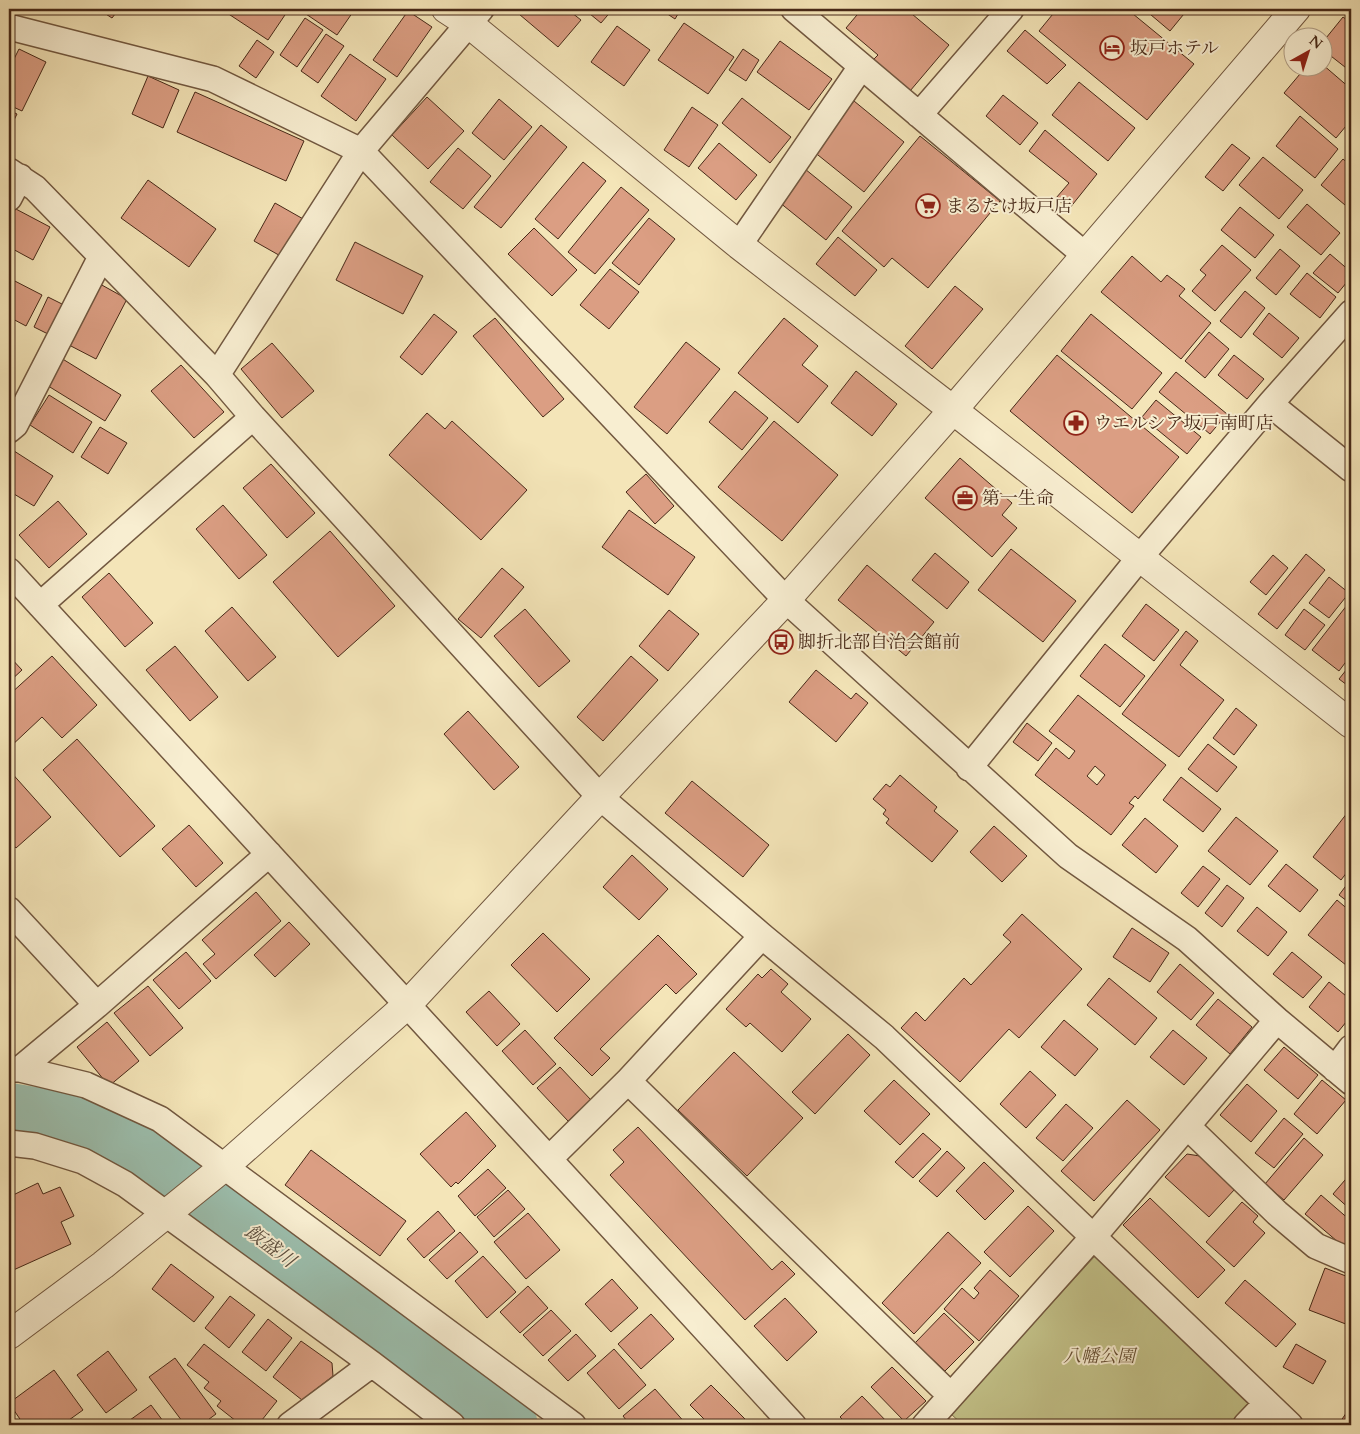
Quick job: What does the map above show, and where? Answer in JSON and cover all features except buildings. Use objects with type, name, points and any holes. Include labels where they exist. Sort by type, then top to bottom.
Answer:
[{"type":"street","points":[[446,9],[475,16],[738,245],[953,410],[1351,724]]},
{"type":"street","points":[[794,9],[1085,255]]},
{"type":"street","points":[[918,115],[1011,9]]},
{"type":"street","points":[[9,1335],[103,1265],[224,1167],[407,1005],[600,796],[786,600],[953,410],[1296,9]]},
{"type":"street","points":[[217,375],[361,151],[475,16]]},
{"type":"street","points":[[9,27],[213,79],[361,151],[786,600],[969,768],[1068,856],[1187,939],[1277,1020],[1343,1075],[1351,1048]]},
{"type":"street","points":[[738,245],[861,67]]},
{"type":"street","points":[[12,182],[35,188],[217,375],[253,417],[600,796],[762,936],[884,1037],[1290,1425]]},
{"type":"street","points":[[9,430],[14,425],[101,257]]},
{"type":"street","points":[[969,768],[1140,557],[1270,404],[1351,313]]},
{"type":"street","points":[[1270,404],[1351,469]]},
{"type":"street","points":[[40,605],[253,417]]},
{"type":"street","points":[[9,571],[793,1425]]},
{"type":"street","points":[[14,1069],[97,1005],[269,854]]},
{"type":"street","points":[[9,910],[97,1005]]},
{"type":"street","points":[[548,1159],[628,1081],[762,936]]},
{"type":"street","points":[[935,1422],[951,1396],[1094,1236],[1277,1020]]},
{"type":"street","points":[[14,1069],[86,1085],[160,1119],[573,1425]]},
{"type":"street","points":[[628,1081],[951,1396]]},
{"type":"street","points":[[1188,1127],[1277,1213],[1316,1246],[1351,1261]]},
{"type":"street","points":[[9,1142],[34,1146],[83,1161],[125,1184],[372,1364],[452,1425]]},
{"type":"street","points":[[290,1425],[372,1364]]},
{"type":"street","points":[[1246,1425],[1267,1403]]},
{"type":"green space","name":"八幡公園","points":[[1095,1256],[1254,1406],[1236,1425],[963,1425],[951,1414]]},
{"type":"waterway","name":"飯盛川","points":[[9,1109],[65,1118],[112,1134],[160,1160],[256,1235],[512,1425]]},
{"type":"place","name":"坂戸ホテル","points":[[1112,48]]},
{"type":"place","name":"まるたけ坂戸店","points":[[928,206]]},
{"type":"place","name":"ウエルシア坂戸南町店","points":[[1076,423]]},
{"type":"place","name":"第一生命","points":[[965,498]]},
{"type":"place","name":"脚折北部自治会館前","points":[[781,642]]}]
